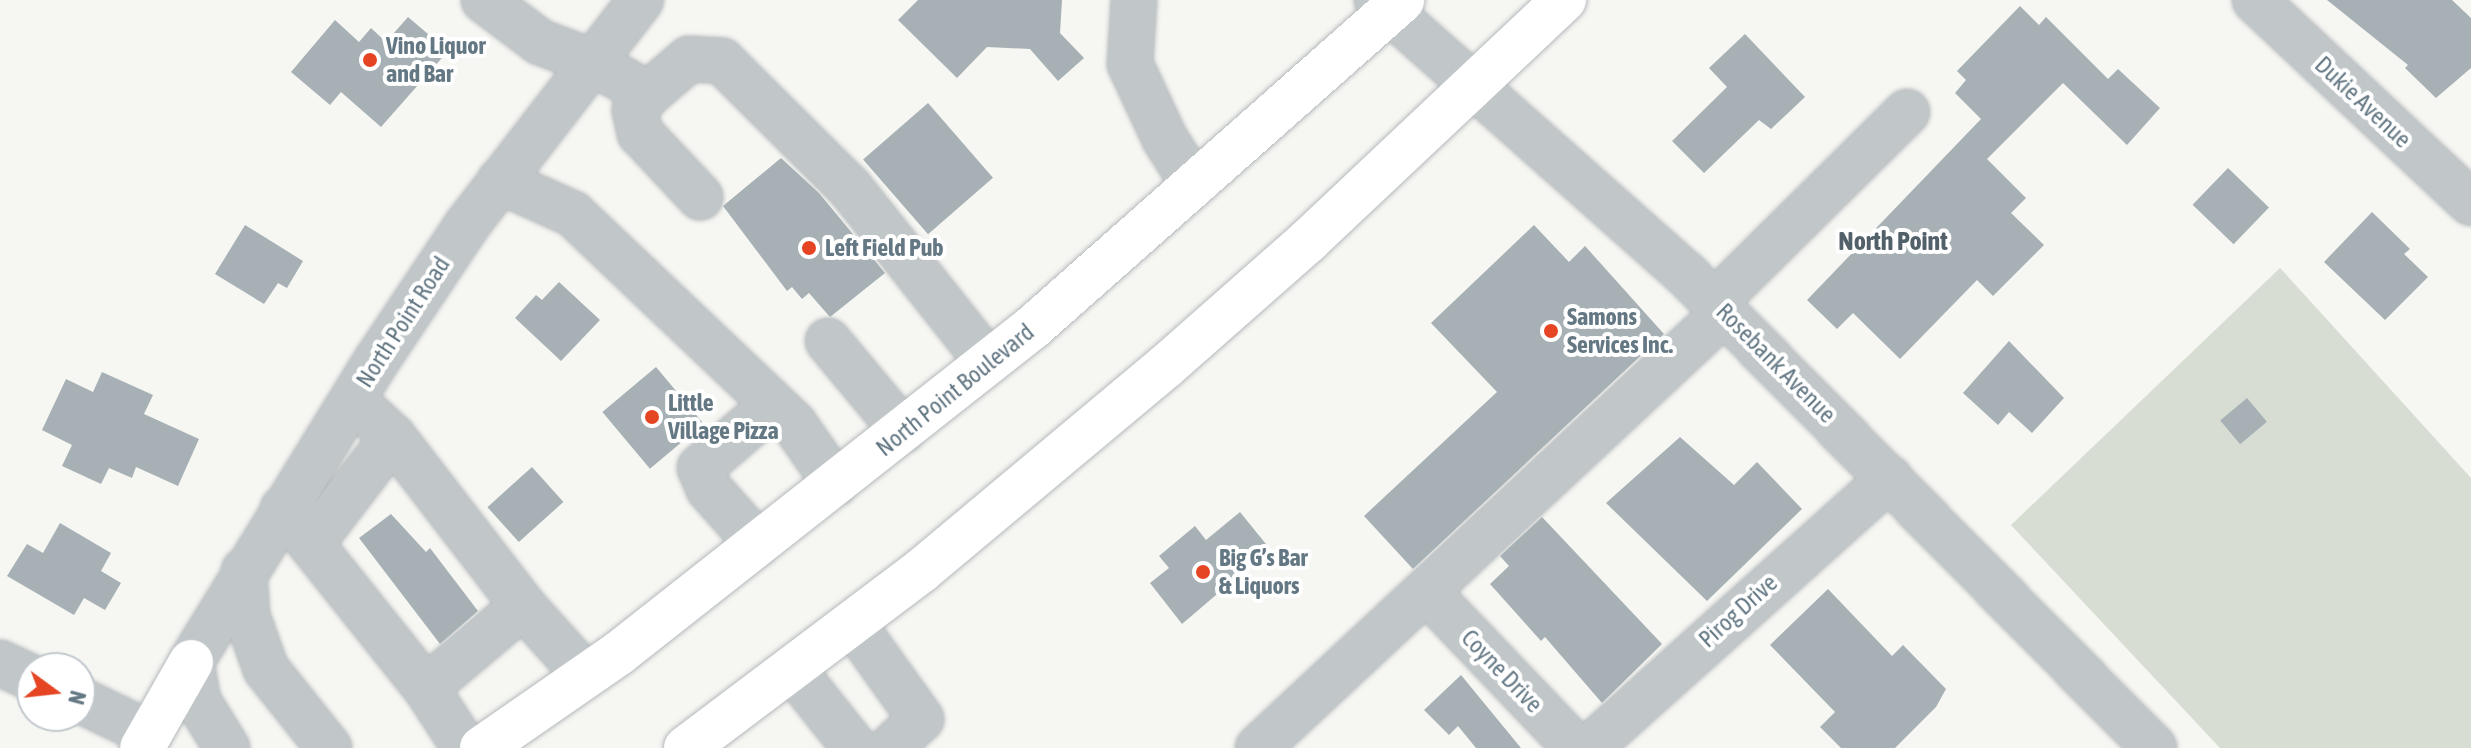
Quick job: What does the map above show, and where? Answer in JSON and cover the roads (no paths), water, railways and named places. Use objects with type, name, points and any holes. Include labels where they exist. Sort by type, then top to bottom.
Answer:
[{"type":"main road","points":[[698,745],[853,624],[1197,339],[1564,0]]},
{"type":"main road","name":"North Point Boulevard","points":[[482,748],[586,676],[836,484],[988,362],[1194,185],[1389,4]]},
{"type":"main road","points":[[146,741],[191,662]]},
{"type":"street","points":[[484,0],[540,42],[590,61],[648,94]]},
{"type":"street","name":"North Point Road","points":[[191,662],[244,571],[353,400],[500,181],[590,61],[641,0]]},
{"type":"street","points":[[1134,0],[1130,64],[1165,139],[1194,185]]},
{"type":"street","name":"Dukie Avenue","points":[[2255,0],[2471,203]]},
{"type":"street","name":"Rosebank Avenue","points":[[1389,4],[1470,87],[1720,307],[2154,748]]},
{"type":"street","points":[[700,197],[640,133],[635,110],[648,94],[689,59],[722,61],[850,188],[988,362]]},
{"type":"street","points":[[1258,748],[1428,593],[1720,307],[1907,112]]},
{"type":"street","points":[[500,181],[573,214],[794,424],[836,484]]},
{"type":"street","points":[[828,341],[903,431]]},
{"type":"street","points":[[353,400],[393,437],[523,606],[586,676]]},
{"type":"street","points":[[758,544],[709,489],[700,468],[773,405]]},
{"type":"street","points":[[311,544],[393,437]]},
{"type":"street","name":"Pirog Drive","points":[[1589,748],[1890,478]]},
{"type":"street","points":[[283,509],[426,688],[465,748]]},
{"type":"street","points":[[244,571],[247,616],[266,669],[329,748]]},
{"type":"street","name":"Coyne Drive","points":[[1428,593],[1576,748]]},
{"type":"street","points":[[426,688],[523,606]]},
{"type":"street","points":[[853,624],[921,719],[890,748]]},
{"type":"street","points":[[191,662],[198,701],[227,748]]},
{"type":"street","points":[[793,670],[855,748]]},
{"type":"street","points":[[96,710],[146,741]]},
{"type":"place","name":"Vino Liquor and Bar","points":[[370,60]]},
{"type":"place","name":"Left Field Pub","points":[[809,248]]},
{"type":"place","name":"Samons Services Inc.","points":[[1551,331]]},
{"type":"place","name":"Little Village Pizza","points":[[652,417]]},
{"type":"place","name":"Big G’s Bar & Liquors","points":[[1203,572]]},
{"type":"district","name":"North Point","points":[[1893,242]]}]
